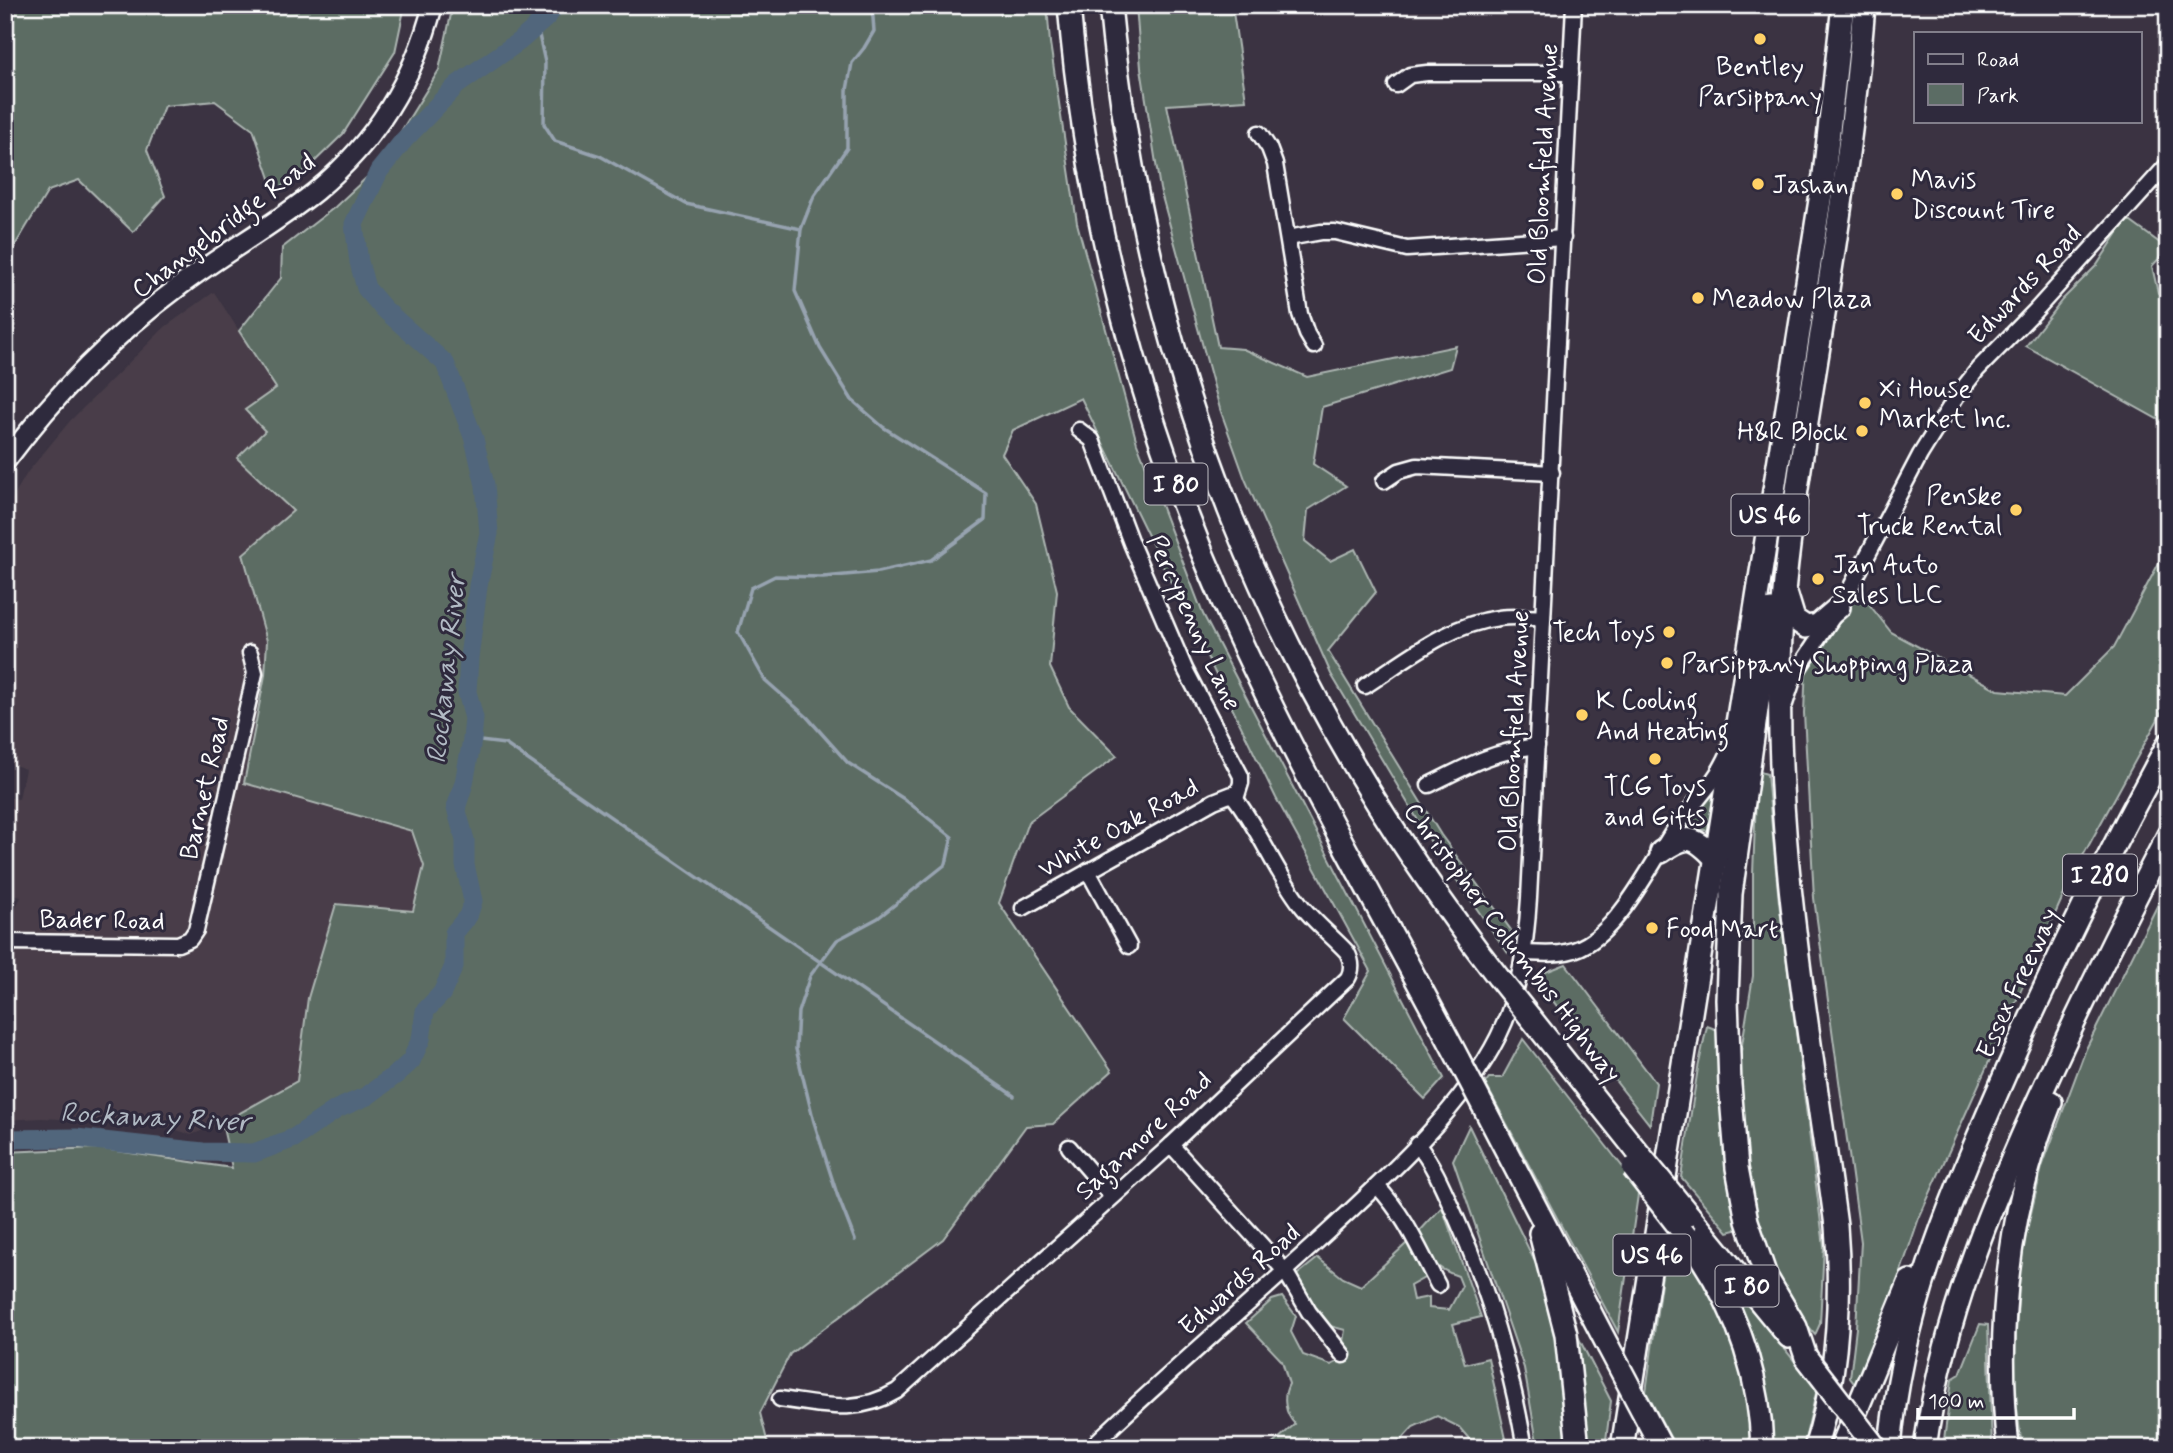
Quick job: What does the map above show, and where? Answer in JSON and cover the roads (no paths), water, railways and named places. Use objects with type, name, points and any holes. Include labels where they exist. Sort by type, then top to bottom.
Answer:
[{"type":"highway","name":"I 80","points":[[1069,5],[1081,116],[1102,232],[1130,346],[1166,458],[1209,569],[1247,653],[1311,781],[1658,1441]]},
{"type":"highway","name":"Christopher Columbus Highway","points":[[1110,5],[1128,148],[1150,261],[1187,397],[1232,519],[1282,632],[1350,761],[1418,868],[1498,977],[1564,1060],[1570,1085],[1688,1225]]},
{"type":"highway","name":"US 46","points":[[1626,1441],[1824,175],[1843,5]]},
{"type":"highway","name":"US 46","points":[[1815,1448],[1837,1347],[1840,1291],[1838,1247],[1786,865],[1779,743],[1779,686],[1787,557],[1851,142],[1864,5]]},
{"type":"highway","points":[[1787,557],[1777,567],[1736,852],[1727,962],[1728,1037],[1735,1156],[1747,1222],[1766,1276],[1796,1327],[1806,1357]]},
{"type":"highway","points":[[1785,588],[1794,619],[1806,627],[1818,625],[1839,607]]},
{"type":"highway","name":"Essex Freeway","points":[[1931,1253],[1988,1113],[2063,948],[2168,744]]},
{"type":"highway","name":"I 280","points":[[2098,974],[2168,835]]},
{"type":"highway","points":[[1661,852],[1679,840],[1692,839],[1703,845],[1716,859]]},
{"type":"highway","points":[[1925,1448],[1936,1381],[1967,1270],[2047,1079],[2098,974]]},
{"type":"highway","points":[[2008,1448],[2003,1346],[2015,1230],[2043,1125],[2098,974]]},
{"type":"highway","points":[[1530,1195],[1566,1334],[1578,1448]]},
{"type":"highway","name":"I 80","points":[[1688,1225],[1806,1357],[1876,1448]]},
{"type":"highway","points":[[1688,1225],[1745,1347],[1758,1402],[1762,1448]]},
{"type":"highway","points":[[1841,1448],[1918,1262],[1931,1253]]},
{"type":"highway","points":[[1890,1448],[1905,1347],[1931,1253]]},
{"type":"main road","name":"Changebridge Road","points":[[5,462],[51,405],[127,330],[178,287],[315,191],[357,153],[380,123],[405,82],[426,32],[433,5]]},
{"type":"street","name":"Old Bloomfield Avenue","points":[[1417,1144],[1452,1105],[1499,1037],[1511,1007],[1525,953],[1552,473],[1574,5]]},
{"type":"street","points":[[1396,85],[1410,75],[1427,73],[1571,73]]},
{"type":"street","points":[[1259,133],[1275,164],[1300,314],[1314,346]]},
{"type":"street","name":"Edwards Road","points":[[1779,743],[1784,706],[1794,674],[1839,607],[1920,455],[1956,397],[1978,369],[2035,311],[2168,163]]},
{"type":"street","points":[[1288,238],[1335,232],[1392,247],[1414,249],[1563,238]]},
{"type":"street","name":"Percypenny Lane","points":[[1079,430],[1092,440],[1131,543],[1185,669],[1237,765],[1241,783],[1236,799]]},
{"type":"street","points":[[1384,481],[1398,471],[1417,466],[1552,473]]},
{"type":"street","points":[[1365,686],[1443,636],[1462,627],[1502,617],[1543,618]]},
{"type":"street","name":"Barnet Road","points":[[194,933],[255,673],[250,653]]},
{"type":"street","points":[[1525,953],[1569,953],[1601,934],[1632,895],[1672,833],[1721,767],[1735,736]]},
{"type":"street","points":[[1429,785],[1483,757],[1506,750],[1537,746]]},
{"type":"street","name":"White Oak Road","points":[[1023,908],[1214,801],[1232,794],[1236,799]]},
{"type":"street","name":"Sagamore Road","points":[[780,1399],[850,1407],[878,1401],[897,1391],[1171,1145],[1348,978],[1351,972],[1350,958],[1302,907],[1236,799]]},
{"type":"street","points":[[1088,872],[1129,946]]},
{"type":"street","name":"Bader Road","points":[[5,942],[178,944],[190,939],[194,933]]},
{"type":"street","points":[[1417,1144],[1428,1158],[1444,1189],[1479,1273],[1505,1354],[1525,1448]]},
{"type":"street","name":"Edwards Road","points":[[1090,1448],[1377,1186],[1417,1144]]},
{"type":"street","points":[[1171,1145],[1285,1271],[1309,1312],[1343,1355]]},
{"type":"street","points":[[1069,1147],[1112,1197]]},
{"type":"street","points":[[1377,1186],[1408,1224],[1438,1285]]},
{"type":"waterway","name":"Rockaway River","points":[[5,1139],[76,1138],[203,1152],[254,1153],[294,1138],[337,1109],[367,1096],[411,1061],[421,1039],[425,1011],[442,993],[454,966],[454,933],[468,916],[473,901],[465,865],[465,840],[456,808],[472,740],[474,718],[467,692],[469,658],[478,586],[489,533],[485,485],[474,439],[445,363],[383,308],[366,288],[354,224],[379,171],[404,140],[457,85],[521,40],[547,17],[555,6],[563,5]]},
{"type":"waterway","points":[[855,1240],[814,1122],[796,1049],[798,1012],[810,976],[837,940],[878,918],[946,864],[952,837],[904,799],[848,763],[807,717],[765,680],[738,632],[751,588],[775,576],[823,577],[878,572],[931,560],[985,520],[986,493],[883,427],[852,400],[820,348],[795,291],[801,229],[814,196],[847,148],[847,90],[852,63],[874,31],[872,5]]},
{"type":"waterway","points":[[537,26],[545,62],[544,124],[555,141],[600,156],[686,204],[801,229]]},
{"type":"waterway","points":[[472,740],[505,744],[1014,1096]]},
{"type":"place","name":"Bentley Parsippany","points":[[1760,39]]},
{"type":"place","name":"Jashan","points":[[1758,184]]},
{"type":"place","name":"Mavis Discount Tire","points":[[1897,194]]},
{"type":"place","name":"Meadow Plaza","points":[[1698,298]]},
{"type":"place","name":"Xi House Market Inc.","points":[[1865,403]]},
{"type":"place","name":"H&R Block","points":[[1862,431]]},
{"type":"place","name":"Penske Truck Rental","points":[[2016,510]]},
{"type":"place","name":"Jan Auto Sales LLC","points":[[1818,579]]},
{"type":"place","name":"Tech Toys","points":[[1669,632]]},
{"type":"place","name":"Parsippany Shopping Plaza","points":[[1667,663]]},
{"type":"place","name":"K Cooling And Heating","points":[[1582,715]]},
{"type":"place","name":"TCG Toys and Gifts","points":[[1655,759]]},
{"type":"place","name":"Food Mart","points":[[1652,928]]}]
